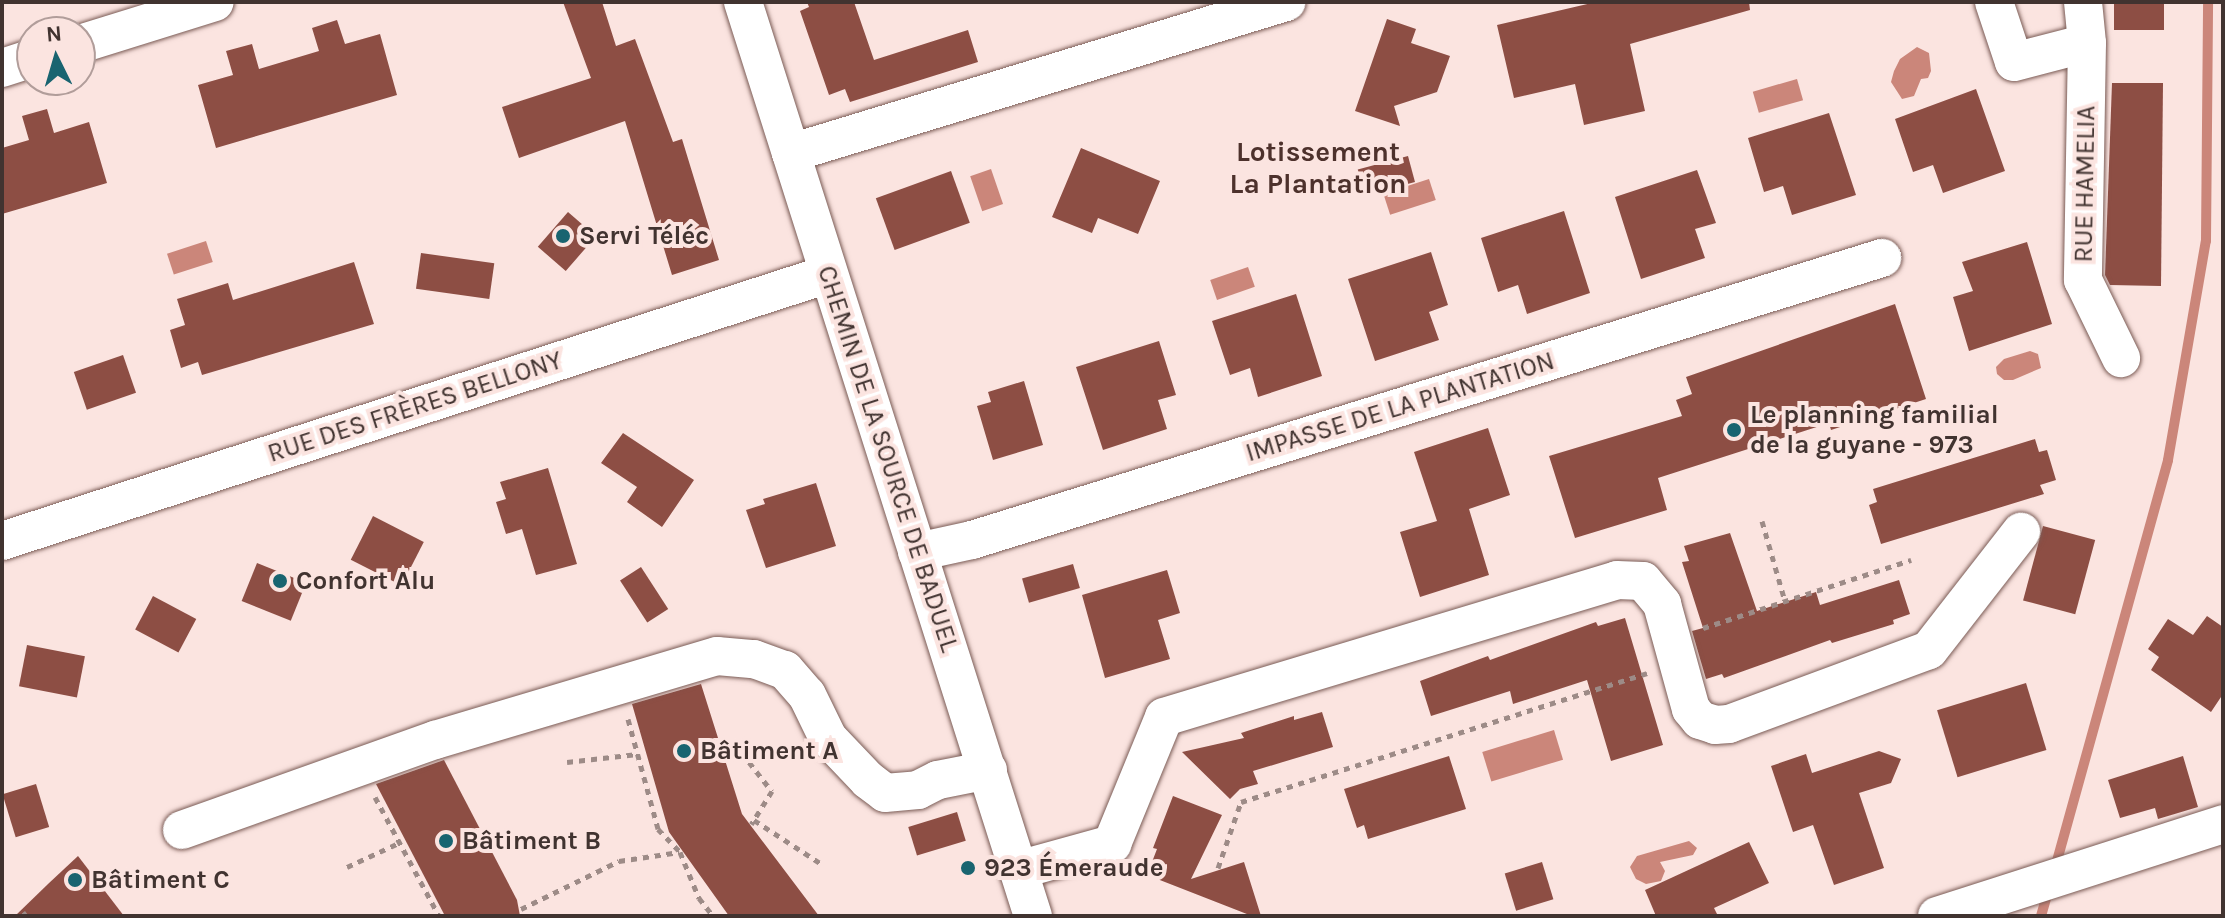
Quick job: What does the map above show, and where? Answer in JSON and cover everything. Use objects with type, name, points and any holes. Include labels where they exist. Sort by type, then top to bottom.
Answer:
[{"type":"street","points":[[96,39],[215,2]]},
{"type":"street","name":"CHEMIN DE LA SOURCE DE BADUEL","points":[[743,2],[1033,916]]},
{"type":"street","points":[[791,153],[1286,2]]},
{"type":"street","points":[[1994,2],[2014,62],[2087,43]]},
{"type":"street","name":"RUE HAMELIA","points":[[2083,2],[2087,43],[2083,280],[2121,358]]},
{"type":"street","name":"IMPASSE DE LA PLANTATION","points":[[917,552],[972,540],[1882,258]]},
{"type":"street","name":"RUE DES FRÈRES BELLONY","points":[[2,541],[828,274]]},
{"type":"street","points":[[1018,870],[1112,844],[1164,717],[1617,580],[1643,581],[1662,604],[1691,709],[1700,720],[1715,725],[1729,724],[1929,650],[2021,532]]},
{"type":"street","points":[[182,830],[435,740],[717,656],[754,659],[785,670],[807,695],[828,738],[868,780],[885,793],[918,790],[938,780],[988,770]]},
{"type":"street","points":[[1937,916],[2223,824]]},
{"type":"path","points":[[1762,521],[1785,601]]},
{"type":"path","points":[[1218,868],[1241,802],[1675,650],[1785,601],[1911,560]]},
{"type":"path","points":[[618,685],[658,829],[680,852],[699,898],[713,916]]},
{"type":"path","points":[[567,762],[638,754]]},
{"type":"path","points":[[749,762],[772,791],[752,822],[820,863]]},
{"type":"path","points":[[360,768],[439,916]]},
{"type":"path","points":[[347,867],[399,843]]},
{"type":"path","points":[[521,909],[619,861],[680,852]]},
{"type":"shaded area","points":[[1917,47],[1929,53],[1931,71],[1928,78],[1921,79],[1914,96],[1902,99],[1891,82],[1894,71],[1900,59]]},
{"type":"shaded area","points":[[1797,79],[1803,100],[1759,113],[1753,92]]},
{"type":"shaded area","points":[[991,169],[1003,204],[982,211],[970,176]]},
{"type":"shaded area","points":[[1429,179],[1436,200],[1390,215],[1383,194]]},
{"type":"shaded area","points":[[206,241],[213,262],[174,275],[167,254]]},
{"type":"shaded area","points":[[1248,267],[1255,287],[1217,300],[1210,280]]},
{"type":"shaded area","points":[[2030,351],[2038,354],[2041,368],[2013,380],[2004,380],[1997,374],[1996,367],[2004,359]]},
{"type":"shaded area","points":[[1554,730],[1563,760],[1491,782],[1482,752]]},
{"type":"shaded area","points":[[1689,841],[1697,848],[1693,855],[1660,862],[1665,871],[1661,881],[1646,884],[1636,879],[1630,867],[1637,856]]},
{"type":"building","points":[[563,2],[602,2],[616,46],[635,39],[673,142],[682,139],[719,260],[672,275],[625,121],[519,158],[502,107],[591,78]]},
{"type":"building","points":[[807,2],[854,2],[874,60],[968,30],[978,62],[850,102],[845,89],[829,95],[800,11],[809,7]]},
{"type":"building","points":[[1596,2],[1749,2],[1750,10],[1630,44],[1645,111],[1584,125],[1575,84],[1514,98],[1497,25]]},
{"type":"building","points":[[2114,2],[2164,2],[2164,30],[2114,30]]},
{"type":"building","points":[[1387,19],[1416,29],[1411,43],[1450,56],[1437,92],[1394,106],[1400,126],[1355,111]]},
{"type":"building","points":[[337,20],[345,44],[380,34],[397,95],[216,148],[198,85],[233,75],[226,51],[252,44],[259,69],[319,51],[312,28]]},
{"type":"building","points":[[2112,83],[2163,83],[2161,286],[2110,285],[2105,275]]},
{"type":"building","points":[[1976,89],[2005,171],[1943,193],[1933,165],[1913,172],[1895,119]]},
{"type":"building","points":[[47,109],[54,133],[89,122],[107,183],[2,214],[2,148],[29,140],[22,116]]},
{"type":"building","points":[[1829,113],[1856,195],[1792,215],[1783,186],[1764,192],[1748,138]]},
{"type":"building","points":[[1081,148],[1160,181],[1138,234],[1098,218],[1092,233],[1052,217]]},
{"type":"building","points":[[1408,156],[1415,182],[1365,196],[1358,169]]},
{"type":"building","points":[[1697,170],[1716,223],[1695,229],[1705,258],[1641,279],[1615,197]]},
{"type":"building","points":[[951,171],[970,223],[895,250],[876,198]]},
{"type":"building","points":[[1564,211],[1590,293],[1527,314],[1518,285],[1498,292],[1481,238]]},
{"type":"building","points":[[568,212],[596,236],[566,271],[538,247]]},
{"type":"building","points":[[2027,242],[2052,324],[1969,351],[1953,297],[1973,291],[1962,262]]},
{"type":"building","points":[[1431,252],[1448,305],[1429,312],[1439,340],[1375,361],[1348,279]]},
{"type":"building","points":[[421,253],[494,263],[489,299],[416,289]]},
{"type":"building","points":[[354,262],[374,324],[202,375],[198,362],[181,368],[170,330],[185,325],[177,299],[228,283],[233,300]]},
{"type":"building","points":[[1296,294],[1322,376],[1258,397],[1250,368],[1230,375],[1212,321]]},
{"type":"building","points":[[1895,304],[1926,399],[1831,430],[1829,423],[1658,478],[1667,510],[1575,538],[1549,456],[1682,416],[1676,400],[1692,394],[1686,377]]},
{"type":"building","points":[[1159,341],[1176,395],[1158,400],[1167,429],[1103,450],[1076,367]]},
{"type":"building","points":[[123,355],[136,393],[87,410],[74,372]]},
{"type":"building","points":[[1024,381],[1043,445],[993,460],[977,406],[991,402],[988,392]]},
{"type":"building","points":[[1488,428],[1510,495],[1469,509],[1489,575],[1420,597],[1400,532],[1437,521],[1414,452]]},
{"type":"building","points":[[623,433],[694,480],[662,527],[627,502],[637,487],[601,463]]},
{"type":"building","points":[[2035,439],[2039,452],[2047,450],[2056,480],[2040,485],[2044,494],[1881,544],[1869,505],[1877,502],[1873,489]]},
{"type":"building","points":[[548,468],[577,564],[536,575],[522,529],[506,534],[496,502],[506,499],[500,482]]},
{"type":"building","points":[[816,483],[836,546],[766,568],[746,510],[765,504],[763,499]]},
{"type":"building","points":[[373,516],[424,542],[402,586],[351,560]]},
{"type":"building","points":[[2043,526],[2095,540],[2075,614],[2023,600]]},
{"type":"building","points":[[1730,533],[1757,611],[1816,592],[1820,605],[1899,580],[1910,614],[1893,620],[1894,624],[1832,643],[1830,640],[1724,678],[1722,674],[1706,679],[1692,631],[1703,628],[1682,562],[1689,561],[1684,546]]},
{"type":"building","points":[[257,563],[306,583],[291,621],[242,601]]},
{"type":"building","points":[[1073,564],[1080,588],[1029,603],[1022,579]]},
{"type":"building","points":[[641,567],[668,609],[647,623],[620,581]]},
{"type":"building","points":[[1167,570],[1180,613],[1158,620],[1170,659],[1105,678],[1082,595]]},
{"type":"building","points":[[153,596],[196,619],[178,653],[135,630]]},
{"type":"building","points":[[2207,616],[2223,627],[2223,694],[2211,712],[2151,670],[2159,657],[2148,649],[2168,619],[2193,635]]},
{"type":"building","points":[[1625,618],[1663,745],[1611,761],[1587,680],[1513,704],[1510,691],[1431,716],[1420,681],[1596,622],[1598,626]]},
{"type":"building","points":[[27,645],[85,656],[77,697],[19,686]]},
{"type":"building","points":[[2026,683],[2046,750],[1958,777],[1937,710]]},
{"type":"building","name":"Bâtiment A","points":[[701,684],[742,814],[819,916],[729,916],[669,832],[632,704]]},
{"type":"building","points":[[1322,712],[1333,747],[1253,771],[1258,784],[1240,789],[1230,799],[1182,752],[1244,738],[1241,733],[1294,716],[1294,720]]},
{"type":"building","points":[[1879,751],[1901,759],[1891,783],[1859,793],[1884,868],[1834,885],[1813,825],[1793,832],[1771,766],[1806,754],[1812,773]]},
{"type":"building","points":[[1449,756],[1466,809],[1368,839],[1364,825],[1357,828],[1344,789]]},
{"type":"building","points":[[2183,756],[2198,807],[2158,819],[2155,808],[2120,818],[2108,780]]},
{"type":"building","name":"Bâtiment B","points":[[444,760],[517,900],[520,916],[445,916],[376,784]]},
{"type":"building","points":[[36,784],[49,827],[16,837],[3,794]]},
{"type":"building","points":[[1173,796],[1222,815],[1191,879],[1244,862],[1261,916],[1252,916],[1147,875],[1157,849],[1153,848]]},
{"type":"building","points":[[957,812],[966,841],[917,856],[908,827]]},
{"type":"building","points":[[1749,842],[1769,883],[1714,908],[1718,916],[1656,916],[1645,890]]},
{"type":"building","name":"Bâtiment C","points":[[78,856],[124,916],[15,916],[48,884]]},
{"type":"building","points":[[1542,862],[1553,899],[1516,911],[1505,873]]},
{"type":"waterway","points":[[2055,868],[2168,460],[2206,241],[2208,2]]},
{"type":"waterway","points":[[2041,916],[2048,891]]},
{"type":"place","name":"Servi Téléc","points":[[563,236]]},
{"type":"place","name":"Le planning familial de la guyane - 973","points":[[1734,430]]},
{"type":"place","name":"Confort Alu","points":[[280,581]]},
{"type":"place","name":"Bâtiment A","points":[[684,751]]},
{"type":"place","name":"Bâtiment B","points":[[446,841]]},
{"type":"place","name":"923 Émeraude","points":[[968,868]]},
{"type":"place","name":"Bâtiment C","points":[[75,880]]},
{"type":"district","name":"Lotissement La Plantation","points":[[1318,168]]}]
